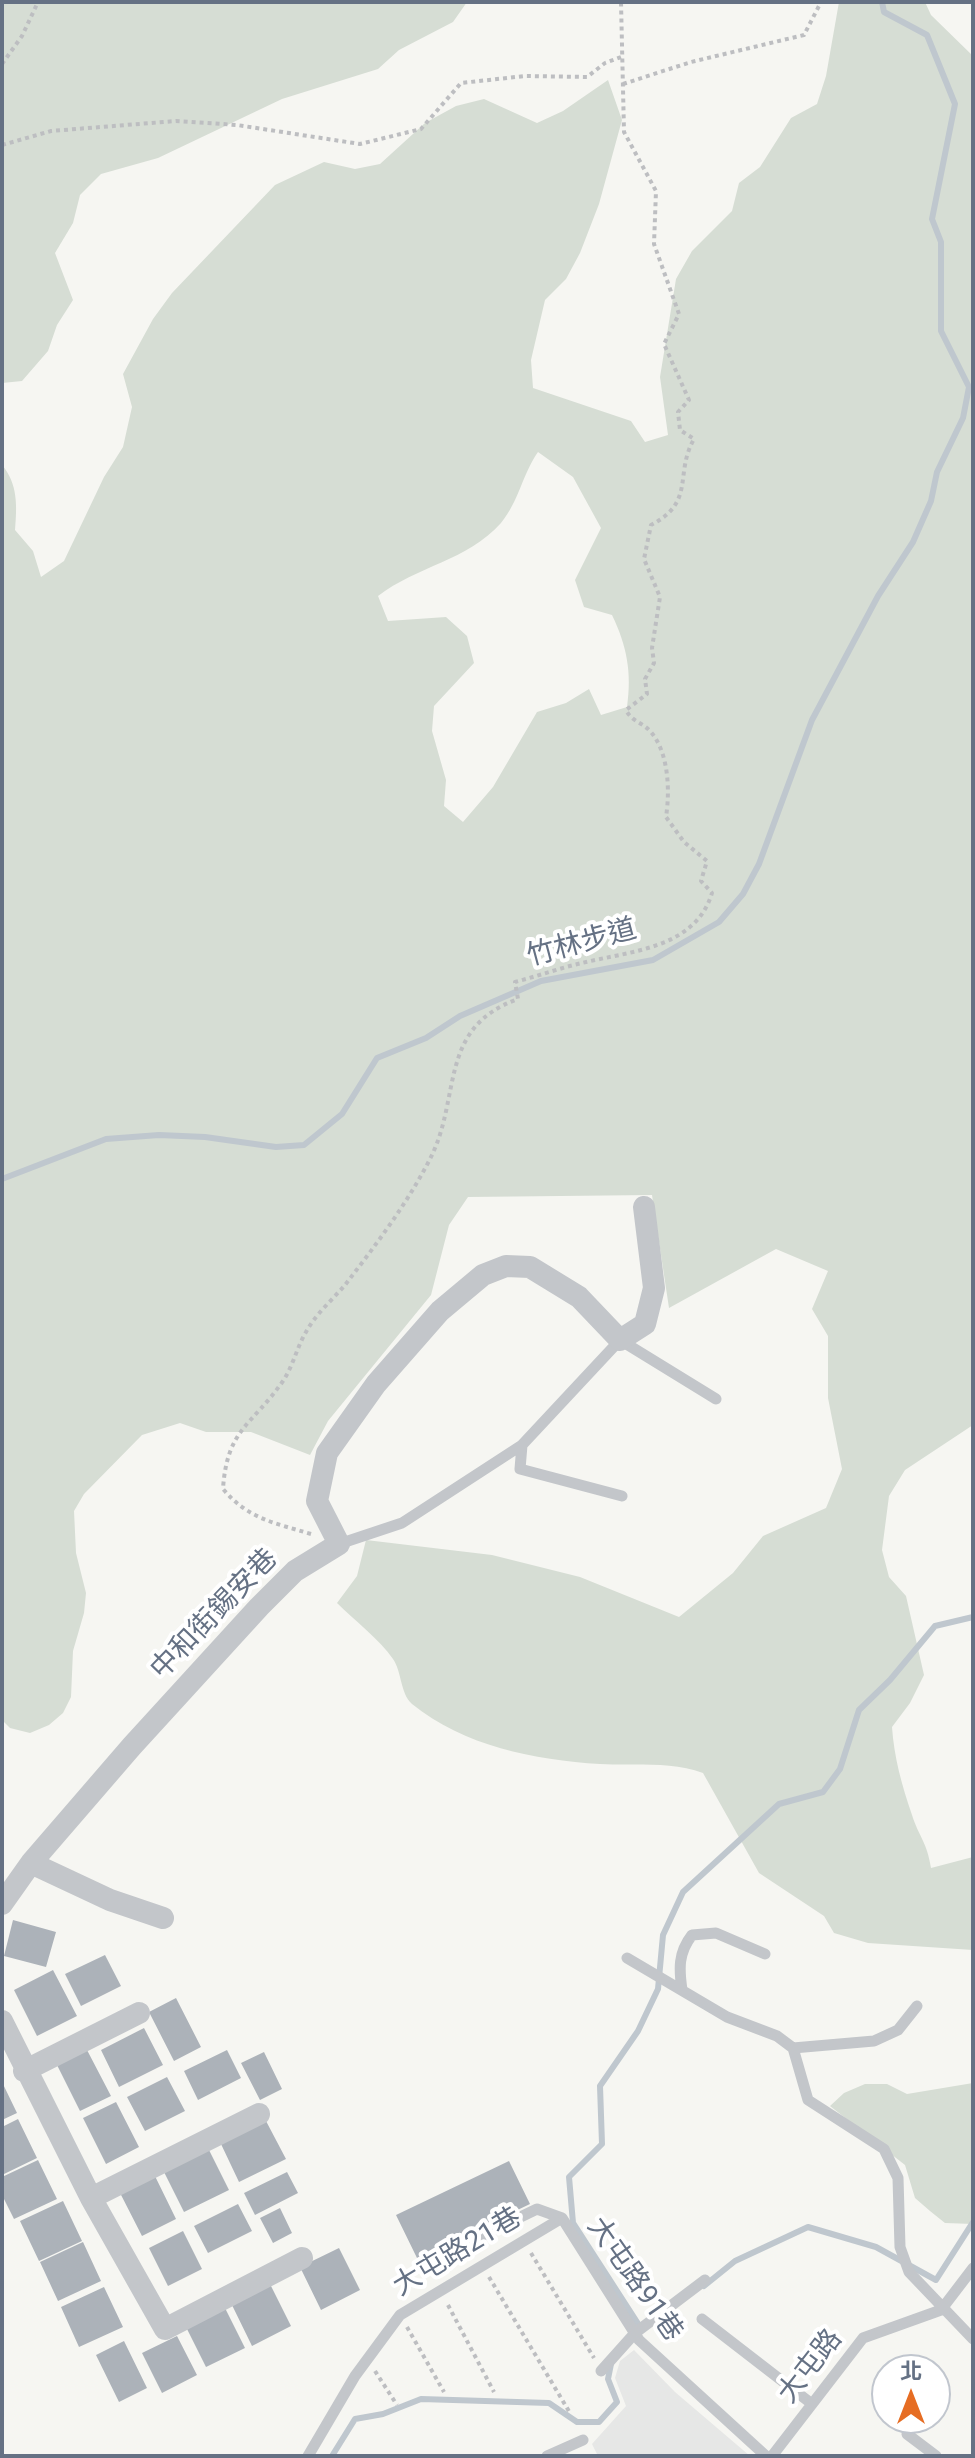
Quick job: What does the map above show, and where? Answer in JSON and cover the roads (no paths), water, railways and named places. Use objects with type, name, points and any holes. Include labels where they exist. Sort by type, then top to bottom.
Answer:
[{"type":"street","points":[[339,1544],[317,1501],[327,1453],[376,1384],[440,1311],[483,1275],[506,1266],[530,1267],[579,1297],[620,1340],[645,1324],[654,1288],[644,1207]]},
{"type":"street","name":"中和街錫安巷","points":[[2,1904],[31,1863],[259,1607],[295,1571],[339,1544]]},
{"type":"street","points":[[31,1863],[110,1900],[163,1918]]},
{"type":"street","points":[[24,2071],[139,2013]]},
{"type":"street","points":[[2,2021],[24,2071],[91,2198],[165,2329],[302,2258]]},
{"type":"street","points":[[91,2198],[259,2114]]},
{"type":"lane","points":[[339,1544],[402,1523],[522,1445],[620,1340],[716,1399]]},
{"type":"lane","points":[[522,1445],[520,1469],[622,1496]]},
{"type":"lane","points":[[682,1990],[679,1968],[683,1947],[692,1935],[716,1933],[765,1954]]},
{"type":"lane","points":[[627,1958],[727,2017],[777,2036],[793,2048],[808,2100],[884,2149],[898,2178],[900,2247],[909,2272],[941,2310],[973,2339]]},
{"type":"lane","points":[[793,2048],[874,2041],[898,2030],[917,2006]]},
{"type":"lane","name":"大屯路91巷","points":[[442,2255],[537,2209],[562,2218],[635,2333],[678,2379],[769,2456]]},
{"type":"lane","name":"大屯路21巷","points":[[308,2456],[367,2359],[400,2315],[562,2218]]},
{"type":"lane","points":[[941,2310],[973,2268]]},
{"type":"lane","points":[[601,2371],[635,2333],[705,2280]]},
{"type":"lane","name":"大屯路","points":[[769,2456],[863,2338],[941,2310]]},
{"type":"lane","points":[[702,2319],[812,2404]]},
{"type":"lane","points":[[907,2434],[936,2456]]},
{"type":"lane","points":[[547,2456],[583,2440]]},
{"type":"waterway","points":[[2,1179],[106,1139],[159,1135],[205,1137],[276,1147],[304,1145],[342,1114],[377,1058],[426,1038],[460,1016],[541,981],[653,960],[719,922],[743,894],[759,864],[812,720],[878,596],[913,542],[931,501],[937,472],[963,418],[969,387],[941,331],[941,242],[932,219],[955,104],[927,35],[884,12],[882,2]]},
{"type":"waterway","points":[[642,2330],[573,2223],[569,2177],[602,2144],[600,2086],[638,2031],[658,1989],[663,1935],[683,1892],[779,1804],[823,1792],[840,1769],[859,1710],[890,1680],[935,1626],[973,1617]]},
{"type":"waterway","points":[[704,2286],[735,2261],[808,2227],[876,2247],[936,2280],[973,2222]]},
{"type":"waterway","points":[[332,2456],[355,2419],[383,2414],[421,2399],[549,2403],[577,2422],[599,2422],[617,2402],[608,2379],[611,2364]]}]
